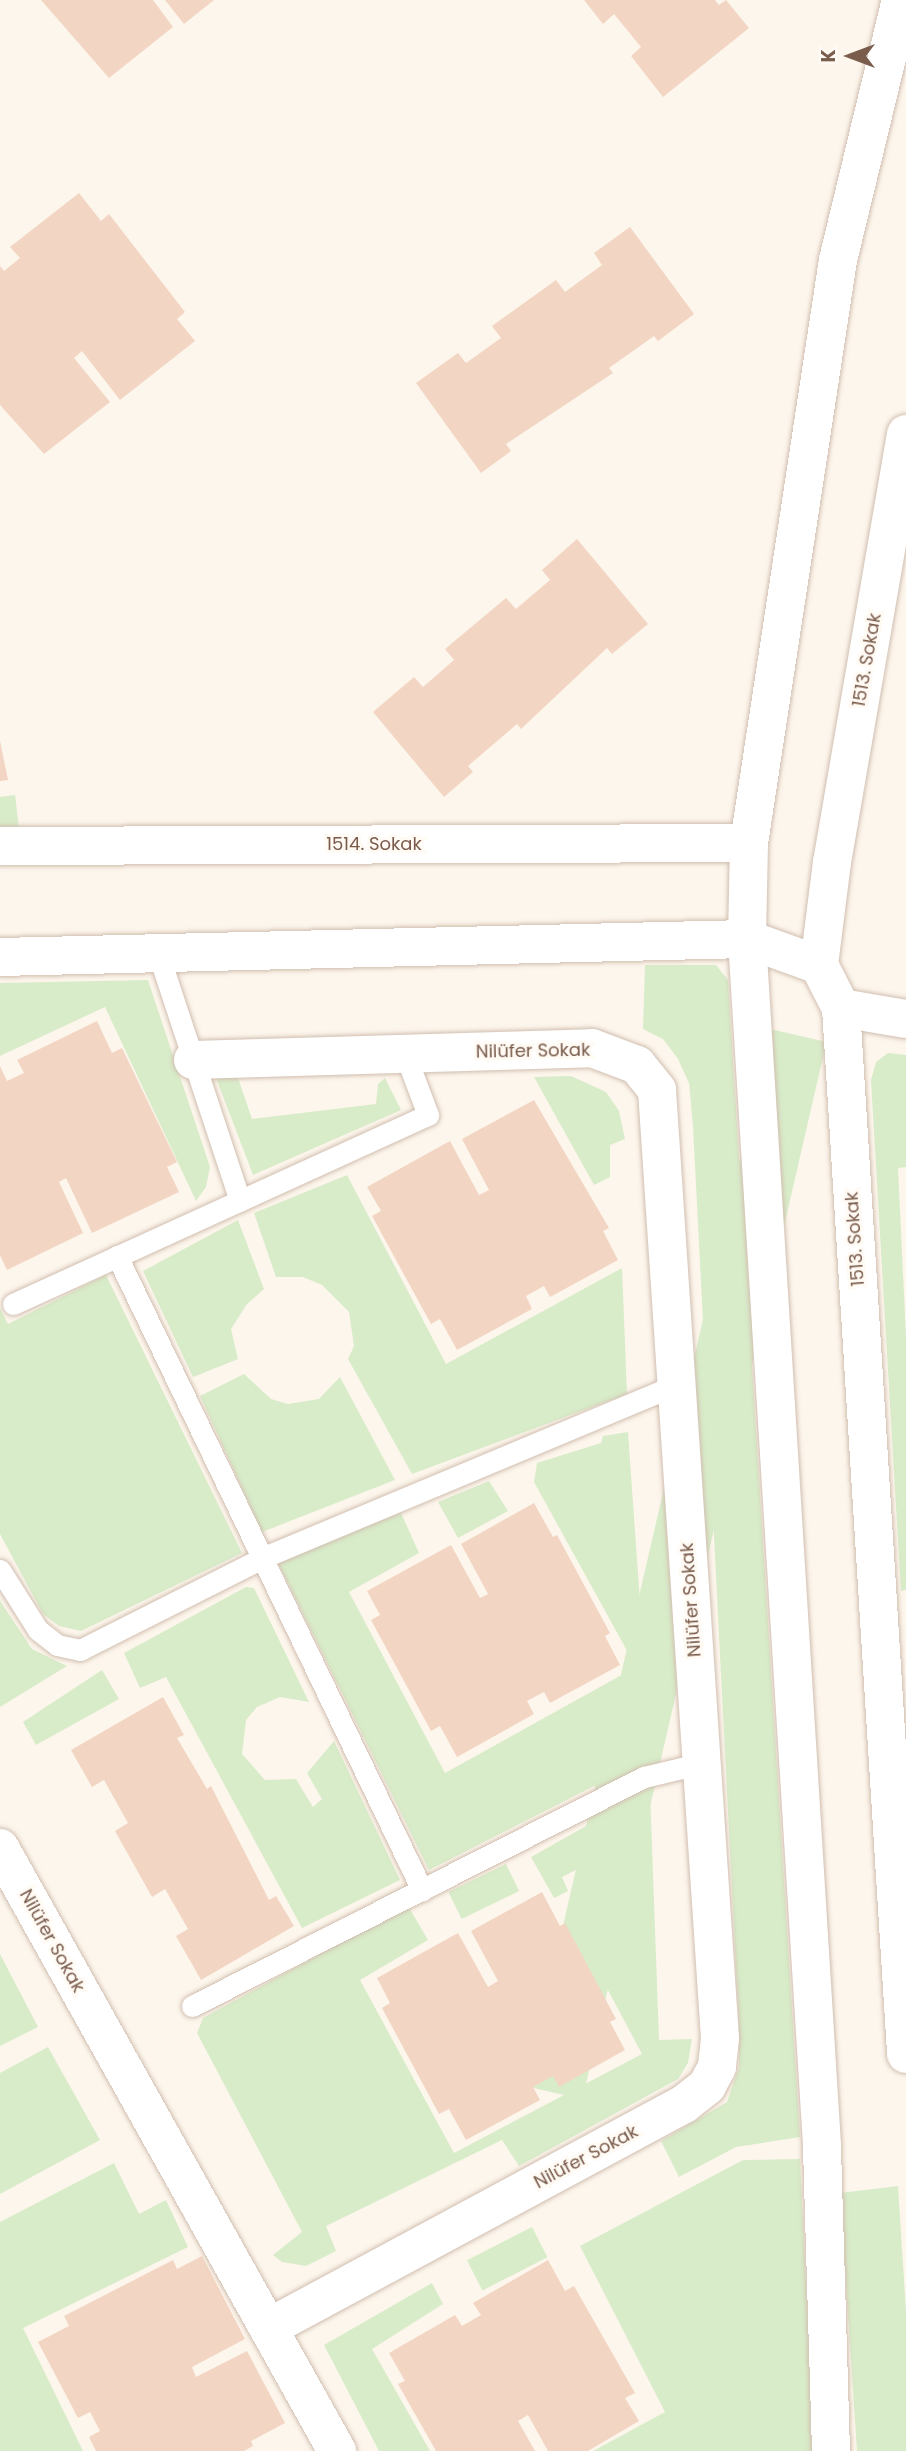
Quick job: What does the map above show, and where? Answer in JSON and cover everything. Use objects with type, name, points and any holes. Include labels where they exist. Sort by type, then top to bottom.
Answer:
[{"type":"street","points":[[831,2451],[822,2145],[747,939],[749,843],[838,260],[901,0]]},
{"type":"street","name":"1513. Sokak","points":[[906,435],[832,862],[819,965],[841,1008],[906,2054]]},
{"type":"street","name":"1514. Sokak","points":[[0,846],[749,843]]},
{"type":"street","points":[[0,957],[747,939],[819,965]]},
{"type":"street","points":[[841,1008],[906,1019]]},
{"type":"street","name":"Nilüfer Sokak","points":[[193,1060],[592,1048],[620,1056],[648,1077],[657,1090],[661,1114],[676,1385],[720,2038],[716,2067],[707,2086],[684,2104],[268,2328]]},
{"type":"street","name":"Nilüfer Sokak","points":[[0,1848],[337,2451]]},
{"type":"lane","points":[[158,953],[240,1200]]},
{"type":"lane","points":[[13,1304],[428,1115],[405,1054]]},
{"type":"lane","points":[[117,1256],[422,1890]]},
{"type":"lane","points":[[0,1570],[38,1629],[69,1651],[181,1601],[262,1558],[676,1385]]},
{"type":"lane","points":[[192,2006],[645,1777],[702,1763]]},
{"type":"green space","points":[[15,795],[19,828],[0,829],[0,797]]},
{"type":"green space","points":[[645,965],[716,965],[728,980],[800,2137],[736,2147],[679,2177],[661,2141],[727,2102],[739,2067],[739,2026],[693,1126],[689,1083],[678,1059],[663,1039],[643,1029]]},
{"type":"green space","points":[[148,980],[210,1167],[206,1187],[196,1201],[105,1007],[0,1056],[0,983]]},
{"type":"green space","points":[[770,1029],[827,1042],[582,2099],[526,2086]]},
{"type":"green space","points":[[888,1053],[906,1055],[906,1167],[898,1168],[906,1336],[906,1590],[901,1591],[871,1080],[876,1062]]},
{"type":"green space","points":[[237,1075],[252,1119],[376,1104],[378,1084],[385,1078],[401,1110],[253,1175],[216,1078]]},
{"type":"green space","points":[[571,1076],[606,1092],[619,1111],[625,1139],[610,1145],[610,1177],[594,1185],[534,1077]]},
{"type":"green space","points":[[347,1175],[446,1364],[622,1268],[627,1394],[412,1474],[348,1359],[354,1346],[349,1312],[322,1285],[303,1277],[276,1277],[254,1213]]},
{"type":"green space","points":[[238,1220],[264,1289],[247,1304],[231,1329],[238,1359],[193,1377],[143,1271]]},
{"type":"green space","points":[[106,1275],[242,1553],[81,1631],[59,1626],[43,1614],[0,1534],[0,1308],[8,1324]]},
{"type":"green space","points":[[244,1374],[271,1399],[288,1404],[319,1399],[340,1377],[395,1480],[262,1532],[200,1396]]},
{"type":"green space","points":[[628,1432],[651,1757],[429,1870],[277,1561],[401,1513],[419,1553],[349,1592],[445,1773],[636,1667],[534,1482],[537,1463],[601,1443],[603,1436]]},
{"type":"green space","points":[[489,1481],[508,1511],[458,1538],[438,1502]]},
{"type":"green space","points":[[246,1587],[254,1588],[309,1702],[280,1697],[257,1707],[246,1720],[242,1754],[265,1780],[296,1779],[313,1807],[322,1799],[307,1773],[334,1741],[400,1880],[302,1928],[166,1677],[140,1688],[124,1653]]},
{"type":"green space","points":[[0,1601],[32,1649],[67,1666],[0,1707]]},
{"type":"green space","points":[[102,1670],[119,1699],[36,1745],[23,1722]]},
{"type":"green space","points":[[650,1790],[659,2040],[692,2039],[688,2063],[678,2079],[519,2166],[502,2140],[326,2226],[336,2251],[306,2266],[282,2262],[273,2255],[302,2232],[197,2033],[203,2018],[408,1906],[428,1940],[360,1980],[454,2153],[642,2054],[567,1913],[617,1884],[603,1856],[562,1877],[568,1891],[554,1898],[531,1857]]},
{"type":"green space","points":[[506,1864],[519,1891],[462,1919],[448,1892]]},
{"type":"green space","points":[[0,1954],[38,2027],[0,2046]]},
{"type":"green space","points":[[48,2047],[100,2140],[0,2194],[0,2073]]},
{"type":"green space","points":[[800,2159],[814,2451],[593,2451],[665,2412],[580,2246],[743,2160]]},
{"type":"green space","points":[[114,2163],[139,2214],[166,2200],[188,2247],[23,2328],[83,2451],[0,2451],[0,2222]]},
{"type":"green space","points":[[898,2186],[906,2311],[906,2451],[857,2451],[840,2193]]},
{"type":"green space","points":[[532,2227],[547,2257],[482,2290],[467,2260]]},
{"type":"green space","points":[[432,2283],[443,2304],[372,2349],[430,2451],[379,2451],[324,2345]]},
{"type":"building","points":[[41,0],[153,0],[173,27],[109,78]]},
{"type":"building","points":[[165,0],[214,0],[184,24]]},
{"type":"building","points":[[584,0],[715,0],[719,5],[726,0],[749,28],[663,97],[631,56],[641,47],[614,14],[603,24]]},
{"type":"building","points":[[79,193],[101,221],[109,214],[185,312],[177,319],[195,341],[120,400],[82,351],[74,358],[110,402],[44,454],[0,405],[0,266],[4,271],[20,258],[10,247]]},
{"type":"building","points":[[630,227],[694,314],[658,341],[654,336],[609,368],[613,373],[506,444],[511,451],[481,473],[416,383],[458,353],[466,363],[501,338],[492,326],[556,280],[565,292],[602,265],[594,253]]},
{"type":"building","points":[[577,539],[648,624],[612,654],[607,648],[521,729],[517,724],[468,766],[473,772],[444,797],[373,712],[414,677],[423,687],[454,660],[445,649],[506,598],[516,609],[550,580],[542,570]]},
{"type":"building","points":[[0,741],[8,780],[0,781]]},
{"type":"building","points":[[97,1021],[112,1053],[122,1048],[177,1162],[167,1167],[179,1192],[92,1233],[66,1178],[59,1182],[83,1233],[7,1270],[0,1255],[0,1066],[7,1081],[24,1073],[17,1060]]},
{"type":"building","points":[[534,1100],[609,1228],[603,1231],[618,1260],[550,1297],[544,1286],[526,1296],[532,1309],[457,1350],[440,1319],[431,1324],[372,1216],[381,1211],[367,1187],[450,1141],[479,1195],[489,1190],[462,1139]]},
{"type":"building","points":[[534,1503],[553,1537],[557,1535],[610,1633],[605,1636],[620,1665],[550,1703],[544,1692],[527,1701],[534,1714],[457,1757],[440,1726],[431,1731],[371,1620],[380,1615],[367,1591],[451,1545],[480,1598],[488,1594],[461,1544]]},
{"type":"building","points":[[163,1697],[184,1735],[177,1738],[207,1789],[211,1786],[269,1900],[276,1896],[294,1926],[201,1980],[176,1936],[188,1929],[165,1889],[152,1897],[115,1831],[128,1823],[104,1780],[92,1787],[71,1750]]},
{"type":"building","points":[[542,1892],[560,1926],[565,1923],[616,2019],[610,2022],[625,2050],[559,2087],[553,2076],[533,2087],[540,2100],[466,2140],[449,2109],[439,2114],[382,2008],[390,2003],[377,1978],[458,1933],[488,1987],[498,1981],[471,1931]]},
{"type":"building","points":[[202,2256],[245,2339],[192,2367],[196,2377],[247,2351],[285,2423],[251,2441],[253,2446],[244,2451],[96,2451],[89,2437],[100,2431],[90,2412],[78,2418],[38,2342],[69,2326],[64,2316],[173,2260],[177,2269]]},
{"type":"building","points":[[548,2260],[565,2291],[574,2286],[635,2393],[625,2398],[639,2421],[588,2451],[548,2451],[528,2415],[518,2421],[535,2451],[436,2451],[398,2384],[405,2381],[389,2353],[455,2315],[462,2326],[481,2315],[473,2303]]}]
